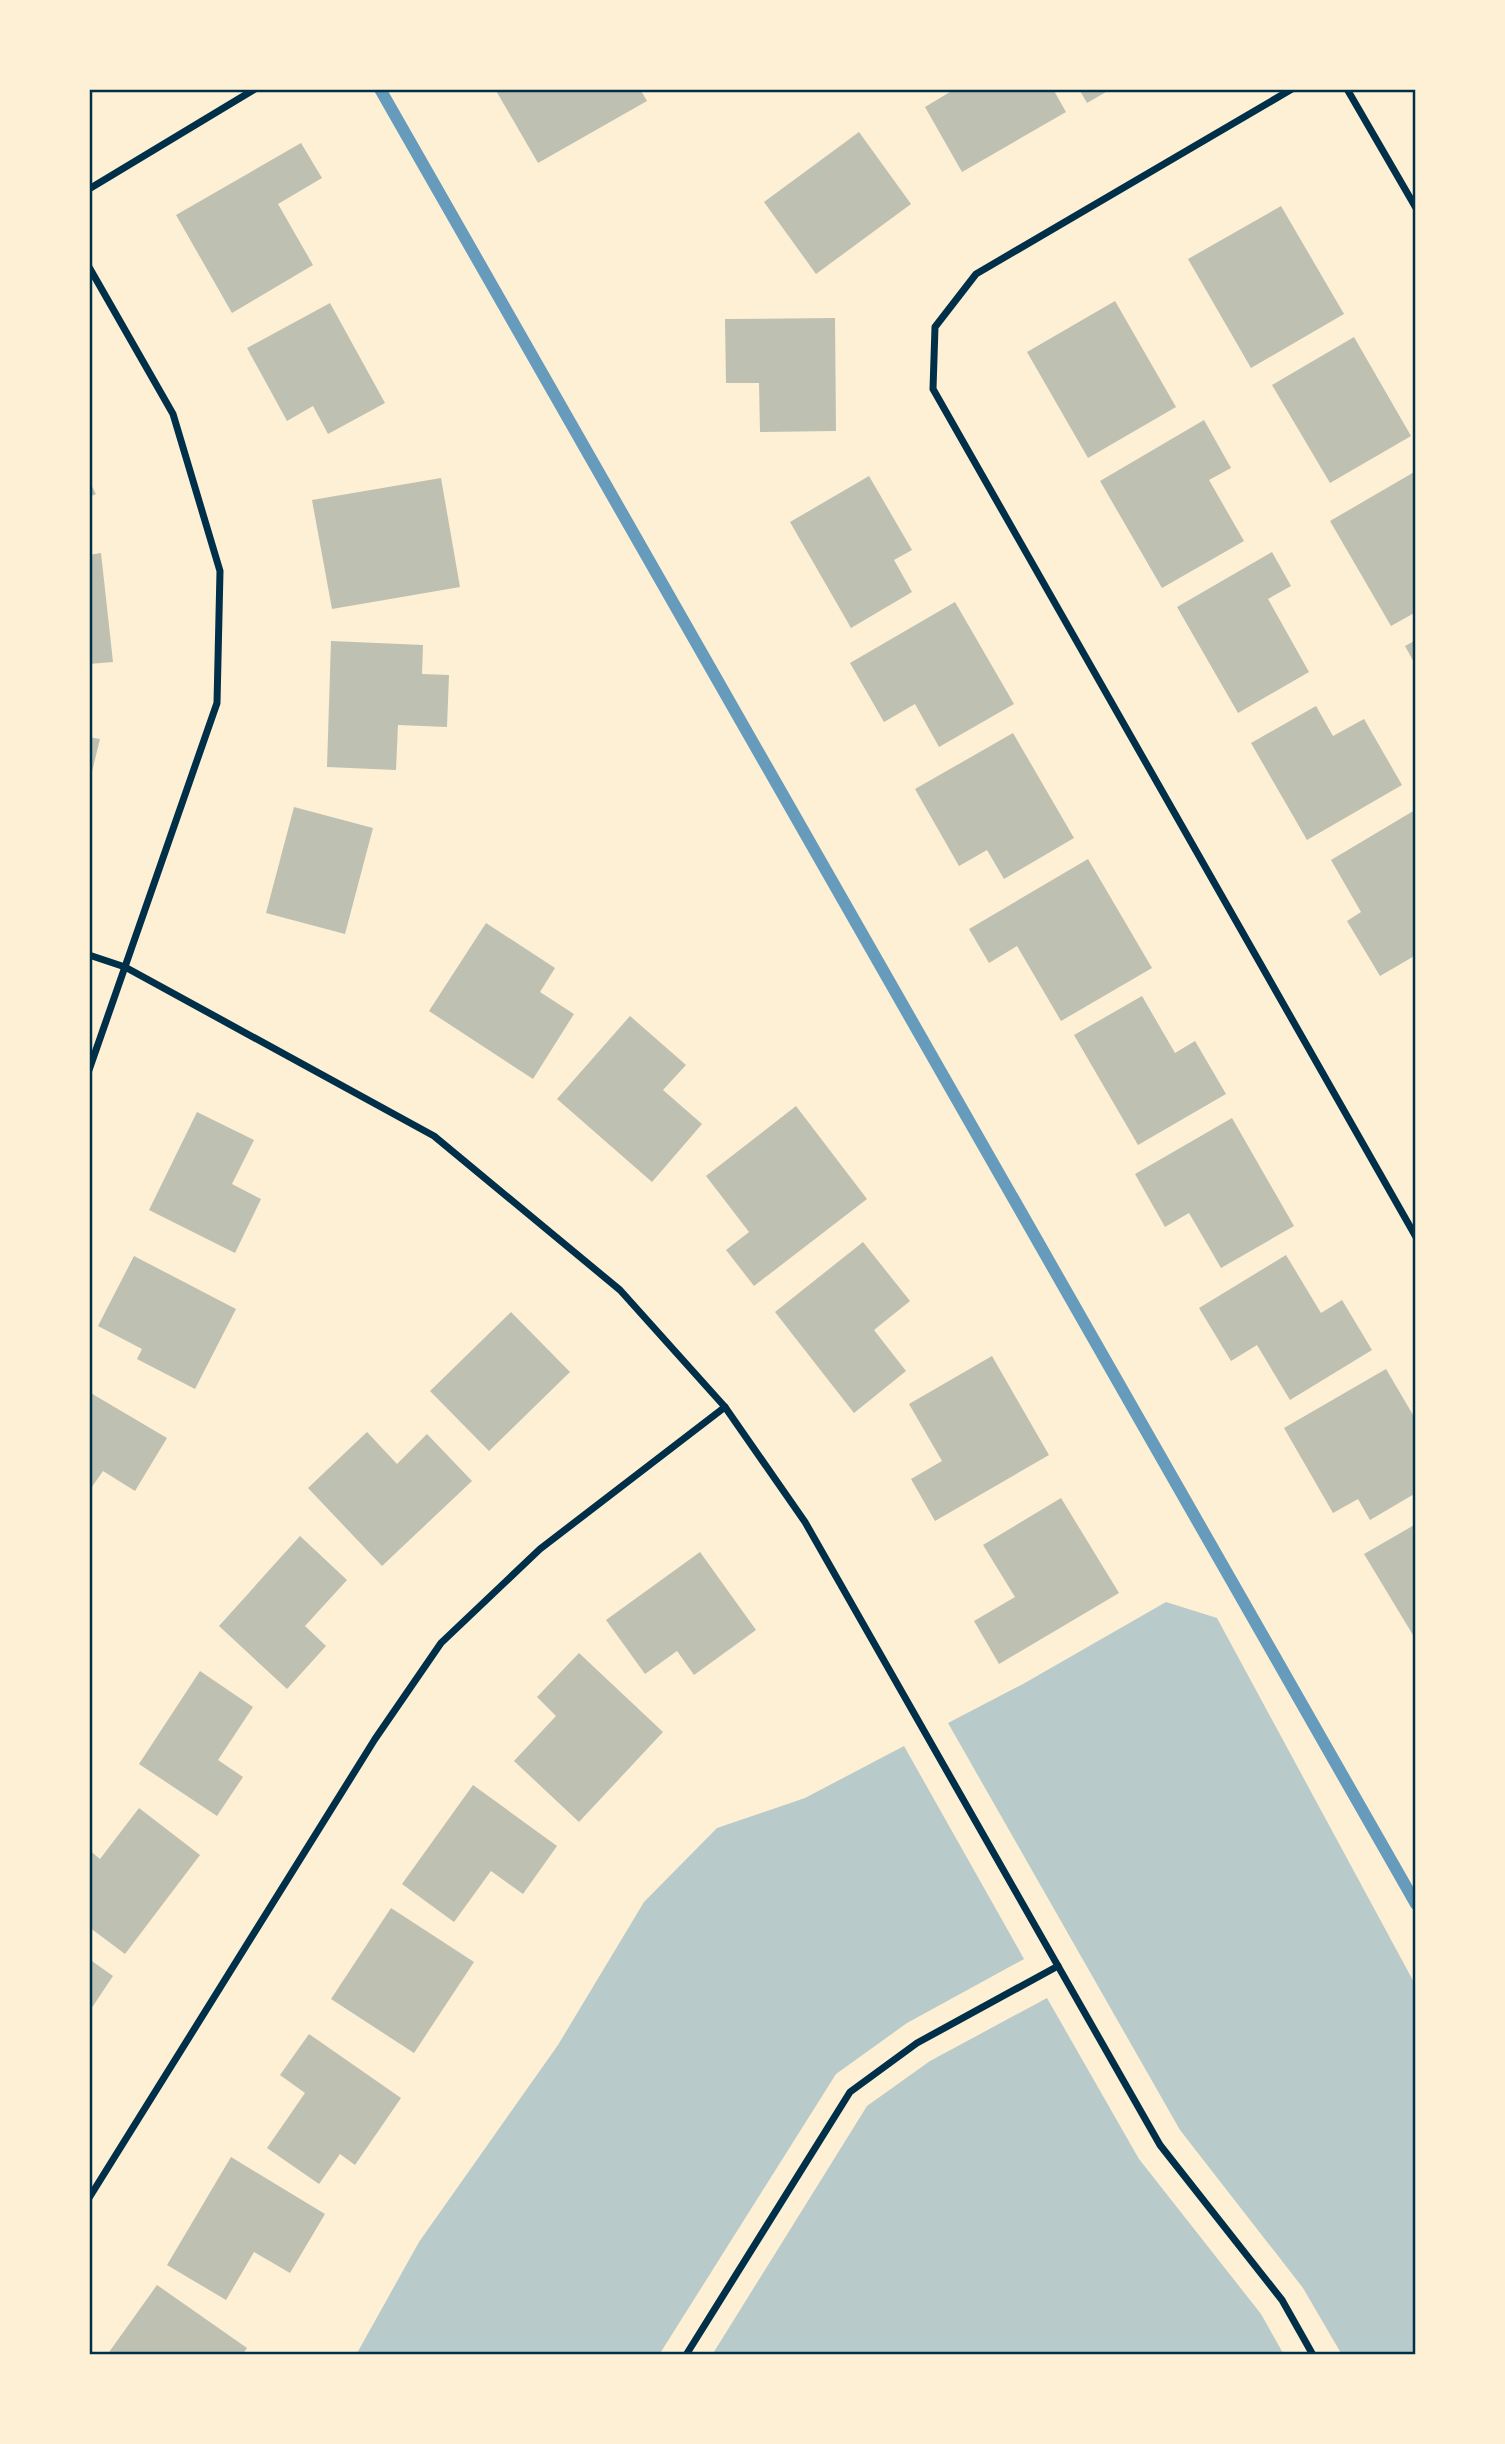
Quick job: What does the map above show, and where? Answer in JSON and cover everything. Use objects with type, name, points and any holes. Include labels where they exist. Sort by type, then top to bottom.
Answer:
[{"type":"street","points":[[89,189],[254,89]]},
{"type":"street","points":[[1292,89],[976,274],[935,327],[933,389],[1416,1237]]},
{"type":"street","points":[[1347,89],[1416,208]]},
{"type":"street","points":[[89,267],[173,414],[220,571],[218,703],[89,1070]]},
{"type":"street","points":[[89,955],[125,967],[434,1136],[620,1290],[725,1407],[805,1522],[1160,2144],[1282,2300],[1313,2355]]},
{"type":"street","points":[[89,2198],[375,1739],[441,1643],[540,1549],[725,1407]]},
{"type":"street","points":[[686,2355],[850,2092],[917,2043],[1058,1966]]},
{"type":"shaded area","points":[[1166,1602],[1217,1618],[1416,1986],[1416,2355],[1342,2355],[1303,2288],[1180,2130],[948,1723],[1023,1684]]},
{"type":"shaded area","points":[[904,1746],[1024,1959],[907,2023],[836,2074],[659,2355],[356,2355],[419,2242],[558,2045],[644,1902],[717,1828],[805,1798]]},
{"type":"shaded area","points":[[1047,1998],[1139,2159],[1261,2314],[1284,2355],[712,2355],[867,2106],[930,2061]]},
{"type":"building","points":[[495,89],[640,89],[647,101],[538,163]]},
{"type":"building","points":[[955,89],[1053,89],[1066,112],[962,172],[925,107]]},
{"type":"building","points":[[1079,89],[1111,89],[1087,103]]},
{"type":"building","points":[[859,132],[911,204],[816,274],[764,202]]},
{"type":"building","points":[[301,143],[322,178],[278,204],[313,265],[232,313],[176,215]]},
{"type":"building","points":[[1281,206],[1344,314],[1251,368],[1188,259]]},
{"type":"building","points":[[1115,301],[1176,407],[1088,458],[1027,352]]},
{"type":"building","points":[[330,303],[385,403],[328,434],[313,406],[287,421],[247,348]]},
{"type":"building","points":[[835,318],[836,431],[760,432],[759,383],[726,383],[725,319]]},
{"type":"building","points":[[1354,337],[1411,436],[1330,483],[1272,385]]},
{"type":"building","points":[[1204,420],[1231,468],[1209,480],[1244,541],[1162,588],[1100,481]]},
{"type":"building","points":[[1416,471],[1416,612],[1391,626],[1330,521]]},
{"type":"building","points":[[869,476],[912,550],[894,560],[912,592],[851,628],[790,522]]},
{"type":"building","points":[[441,478],[460,587],[332,609],[312,500]]},
{"type":"building","points":[[89,481],[96,494],[89,497]]},
{"type":"building","points":[[1272,552],[1291,586],[1268,599],[1309,672],[1238,713],[1177,607]]},
{"type":"building","points":[[101,553],[113,662],[89,664],[89,555]]},
{"type":"building","points":[[955,602],[1014,704],[939,747],[915,704],[884,722],[850,663]]},
{"type":"building","points":[[1416,640],[1416,666],[1405,646]]},
{"type":"building","points":[[331,641],[423,645],[422,674],[449,675],[447,727],[398,725],[396,770],[327,767]]},
{"type":"building","points":[[1316,706],[1333,736],[1364,719],[1402,785],[1307,840],[1251,743]]},
{"type":"building","points":[[1013,733],[1074,838],[1004,879],[987,850],[959,866],[915,789]]},
{"type":"building","points":[[89,737],[100,739],[90,780],[89,780]]},
{"type":"building","points":[[294,807],[373,828],[345,934],[266,913]]},
{"type":"building","points":[[1415,810],[1416,955],[1380,976],[1347,921],[1361,912],[1331,860]]},
{"type":"building","points":[[1088,859],[1152,968],[1061,1021],[1017,946],[989,963],[969,929]]},
{"type":"building","points":[[486,923],[555,968],[540,992],[574,1014],[533,1079],[429,1011]]},
{"type":"building","points":[[1142,996],[1175,1053],[1195,1041],[1226,1094],[1138,1145],[1074,1035]]},
{"type":"building","points":[[630,1016],[686,1065],[663,1090],[702,1124],[652,1182],[557,1099]]},
{"type":"building","points":[[796,1106],[867,1199],[754,1286],[726,1250],[749,1232],[706,1176]]},
{"type":"building","points":[[197,1112],[254,1140],[232,1184],[261,1199],[235,1253],[149,1210]]},
{"type":"building","points":[[1232,1118],[1294,1226],[1221,1268],[1189,1213],[1165,1227],[1135,1174]]},
{"type":"building","points":[[863,1242],[910,1301],[874,1330],[906,1371],[854,1413],[775,1312]]},
{"type":"building","points":[[1286,1255],[1321,1313],[1342,1300],[1372,1350],[1290,1400],[1257,1345],[1231,1361],[1199,1308]]},
{"type":"building","points":[[134,1256],[236,1309],[195,1389],[137,1359],[142,1349],[98,1326]]},
{"type":"building","points":[[511,1312],[570,1372],[489,1451],[430,1391]]},
{"type":"building","points":[[992,1356],[1049,1455],[935,1521],[911,1479],[942,1461],[909,1404]]},
{"type":"building","points":[[1386,1369],[1416,1420],[1416,1493],[1370,1520],[1358,1499],[1333,1513],[1284,1428]]},
{"type":"building","points":[[89,1392],[167,1438],[135,1491],[103,1471],[89,1491]]},
{"type":"building","points":[[367,1432],[397,1464],[427,1434],[472,1481],[382,1566],[308,1488]]},
{"type":"building","points":[[1061,1498],[1119,1593],[999,1664],[974,1621],[1015,1597],[983,1545]]},
{"type":"building","points":[[1416,1524],[1416,1640],[1364,1554]]},
{"type":"building","points":[[300,1536],[347,1580],[305,1626],[326,1646],[287,1689],[219,1626]]},
{"type":"building","points":[[700,1552],[756,1630],[694,1675],[677,1651],[645,1674],[606,1620]]},
{"type":"building","points":[[579,1653],[663,1732],[579,1822],[514,1761],[556,1716],[537,1697]]},
{"type":"building","points":[[200,1671],[253,1707],[218,1760],[243,1777],[217,1816],[139,1764]]},
{"type":"building","points":[[473,1785],[557,1846],[523,1894],[491,1871],[454,1922],[402,1884]]},
{"type":"building","points":[[139,1808],[200,1855],[125,1954],[89,1927],[89,1850],[100,1859]]},
{"type":"building","points":[[391,1908],[474,1962],[414,2053],[331,1999]]},
{"type":"building","points":[[89,1959],[113,1976],[89,2012]]},
{"type":"building","points":[[309,2034],[401,2098],[355,2165],[340,2154],[319,2184],[267,2148],[305,2093],[280,2075]]},
{"type":"building","points":[[231,2157],[325,2214],[290,2273],[254,2252],[226,2300],[167,2265]]},
{"type":"building","points":[[157,2285],[247,2348],[242,2355],[107,2355]]},
{"type":"waterway","points":[[380,89],[1416,1904]]}]
